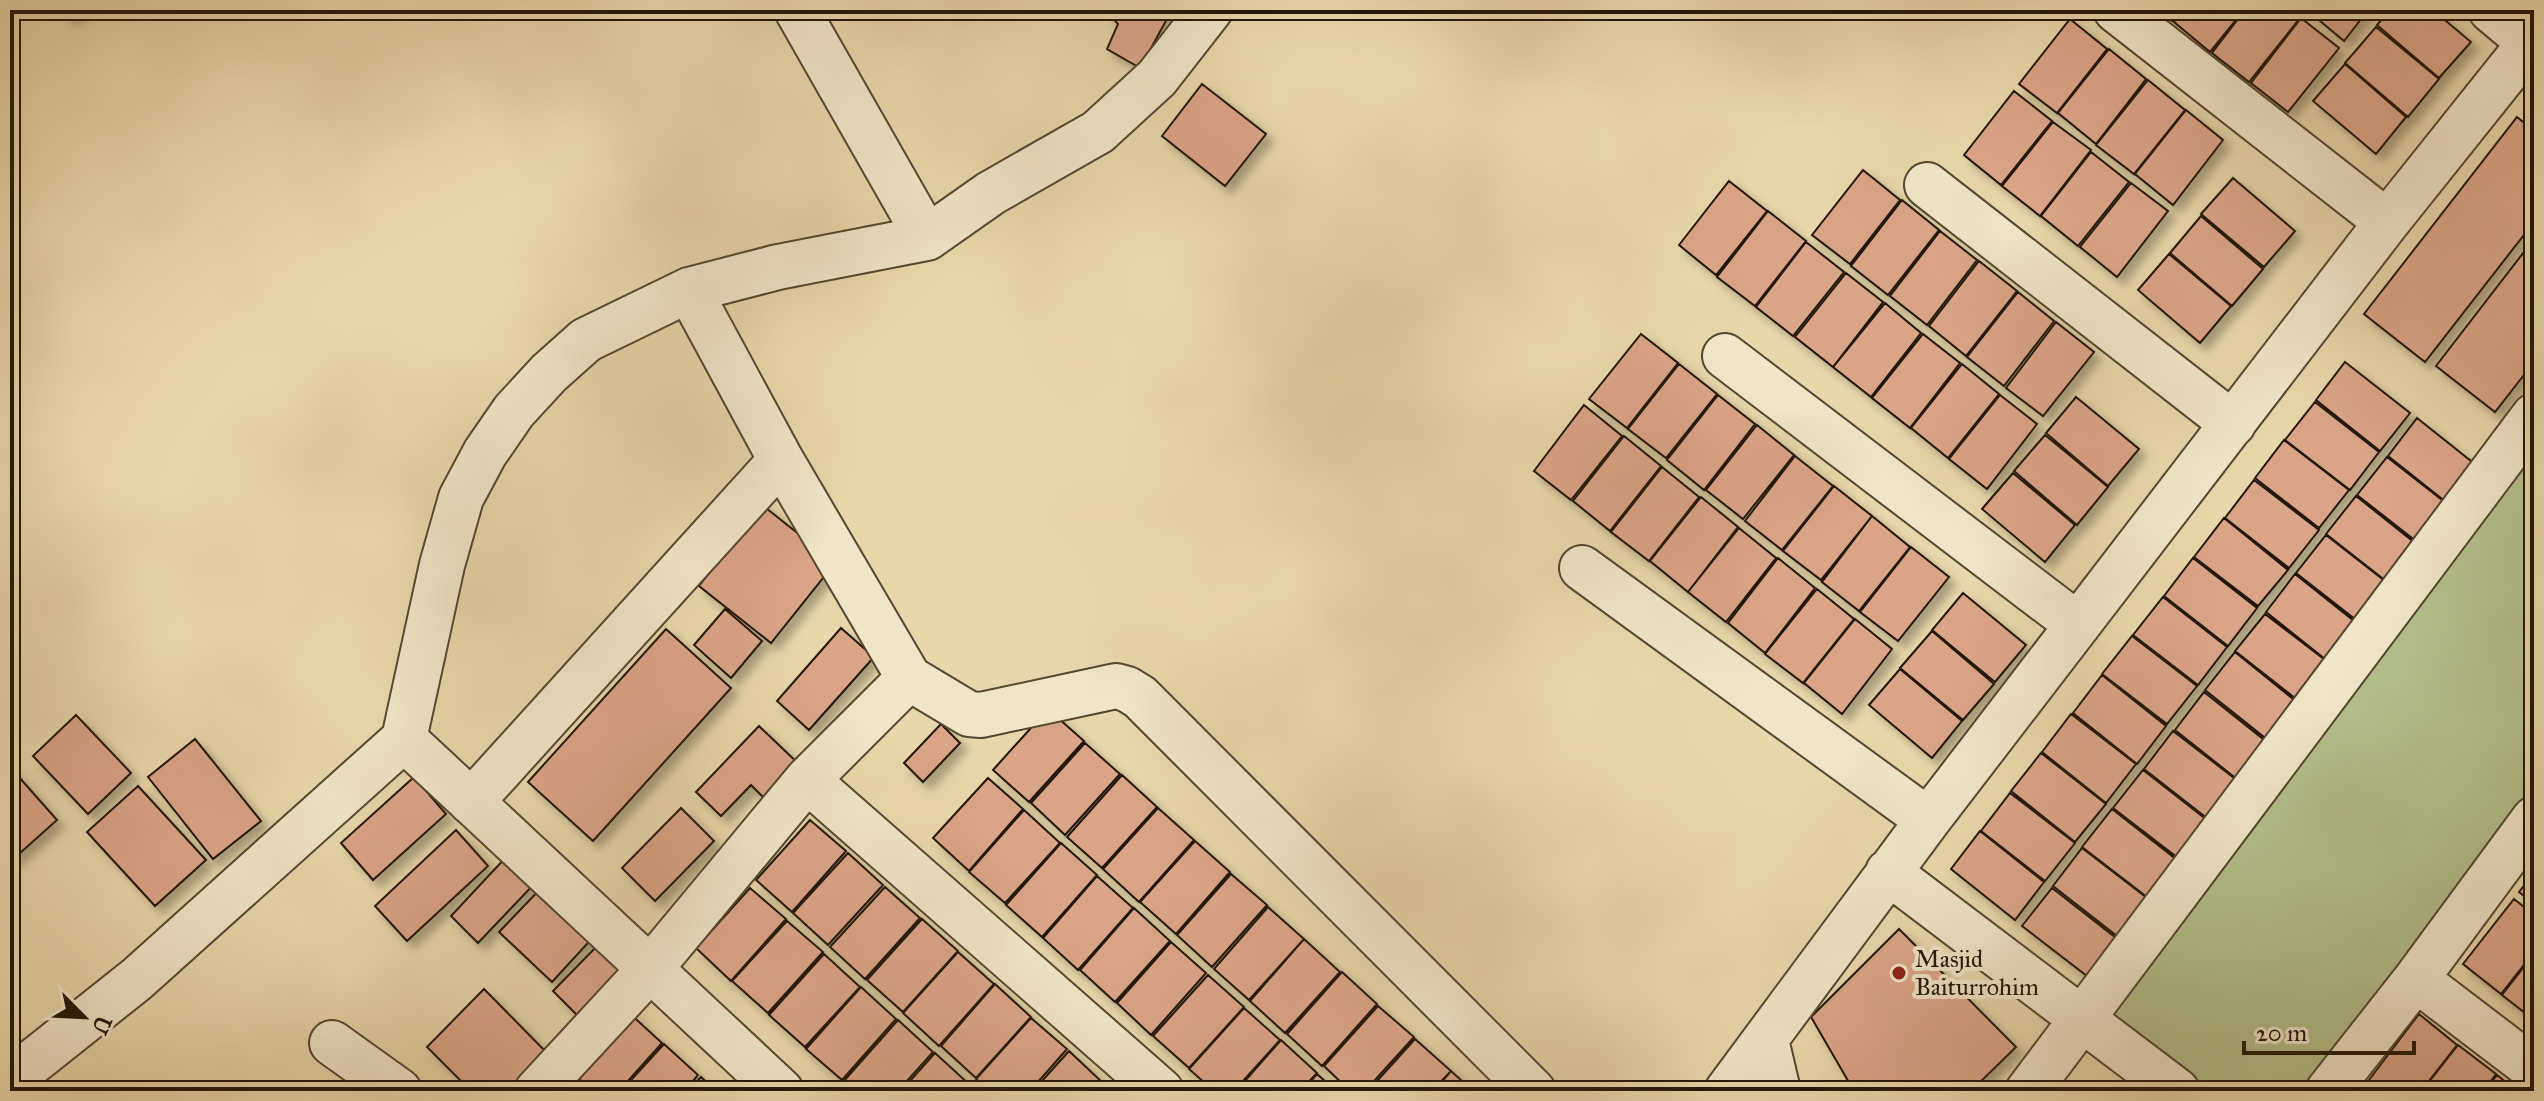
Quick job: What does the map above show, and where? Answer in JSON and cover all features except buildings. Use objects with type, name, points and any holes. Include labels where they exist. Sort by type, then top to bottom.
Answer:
[{"type":"street","points":[[797,10],[927,238]]},
{"type":"street","points":[[10,1080],[137,979],[404,739],[442,565],[461,498],[485,453],[514,411],[549,373],[586,340],[689,290],[778,267],[927,238],[991,193],[1098,132],[1157,78],[1210,10]]},
{"type":"street","points":[[2116,10],[2387,222]]},
{"type":"street","points":[[1727,1091],[1888,872],[2387,222],[2533,42],[2491,10]]},
{"type":"street","points":[[1927,185],[2233,424]]},
{"type":"street","points":[[689,290],[781,460],[909,678],[969,714],[981,715],[1116,686],[1140,697],[1533,1091]]},
{"type":"street","points":[[1725,356],[2078,625]]},
{"type":"street","points":[[2028,1091],[2534,416]]},
{"type":"street","points":[[471,802],[781,460]]},
{"type":"street","points":[[1582,568],[1928,820]]},
{"type":"street","points":[[537,1091],[649,970],[807,780],[909,678]]},
{"type":"street","points":[[404,739],[781,1091]]},
{"type":"street","points":[[807,780],[1161,1091]]},
{"type":"street","points":[[2328,1091],[2416,979],[2534,819]]},
{"type":"street","points":[[1888,872],[2177,1091]]},
{"type":"street","points":[[2416,979],[2534,1069]]},
{"type":"street","points":[[332,1043],[399,1091]]},
{"type":"street","points":[[1762,1046],[1778,1091]]},
{"type":"green space","points":[[2534,424],[2534,828],[2333,1091],[2152,1091],[2074,1033]]},
{"type":"place","name":"Masjid Baiturrohim","points":[[1899,973]]}]
